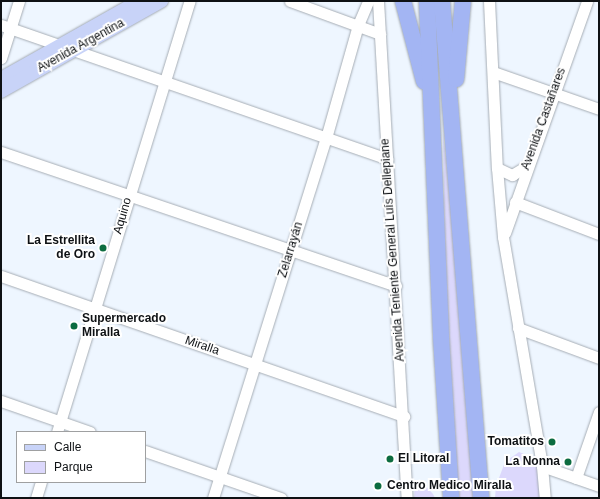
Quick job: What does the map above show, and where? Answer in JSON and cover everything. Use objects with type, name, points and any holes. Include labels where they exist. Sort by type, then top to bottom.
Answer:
[{"type":"highway","points":[[403,1],[433,112]]},
{"type":"highway","points":[[427,1],[433,112],[441,337],[451,498]]},
{"type":"highway","points":[[442,1],[452,150],[481,498]]},
{"type":"highway","points":[[452,150],[463,1]]},
{"type":"main road","name":"Avenida Argentina","points":[[1,79],[140,1]]},
{"type":"main road","name":"Avenida Argentina","points":[[1,91],[161,1]]},
{"type":"street","points":[[1,58],[6,27],[19,1]]},
{"type":"street","name":"Aquino","points":[[58,427],[190,1]]},
{"type":"street","points":[[290,1],[380,34]]},
{"type":"street","name":"Zelarrayán","points":[[213,498],[326,138],[358,25],[368,1]]},
{"type":"street","name":"Avenida Teniente General Luís Dellepiane","points":[[378,1],[408,498]]},
{"type":"street","points":[[489,1],[497,168],[503,237],[542,466],[545,498]]},
{"type":"street","name":"Avenida Castañares","points":[[503,237],[587,1]]},
{"type":"street","points":[[6,27],[74,50],[165,84],[387,160]]},
{"type":"street","points":[[492,72],[599,109]]},
{"type":"street","points":[[1,152],[396,286]]},
{"type":"street","points":[[497,168],[512,175],[527,166]]},
{"type":"street","points":[[515,202],[599,234]]},
{"type":"street","name":"Miralla","points":[[1,276],[404,416]]},
{"type":"street","points":[[518,328],[599,358]]},
{"type":"street","points":[[1,401],[58,427],[84,431]]},
{"type":"street","points":[[576,478],[599,412]]},
{"type":"street","points":[[146,451],[281,498]]},
{"type":"street","points":[[542,466],[599,486]]},
{"type":"street","points":[[402,498],[407,478]]},
{"type":"street","points":[[36,498],[41,483]]},
{"type":"green space","points":[[443,133],[456,249],[476,498],[458,498],[445,268]]},
{"type":"green space","points":[[519,452],[534,458],[538,466],[541,498],[495,498],[496,486],[505,462]]},
{"type":"green space","points":[[423,483],[435,498],[414,498],[415,484]]},
{"type":"place","name":"La Estrellita de Oro","points":[[103,248]]},
{"type":"place","name":"Supermercado Miralla","points":[[74,326]]},
{"type":"place","name":"Tomatitos","points":[[552,442]]},
{"type":"place","name":"El Litoral","points":[[390,459]]},
{"type":"place","name":"La Nonna","points":[[568,462]]},
{"type":"place","name":"Centro Medico Miralla","points":[[378,486]]}]
